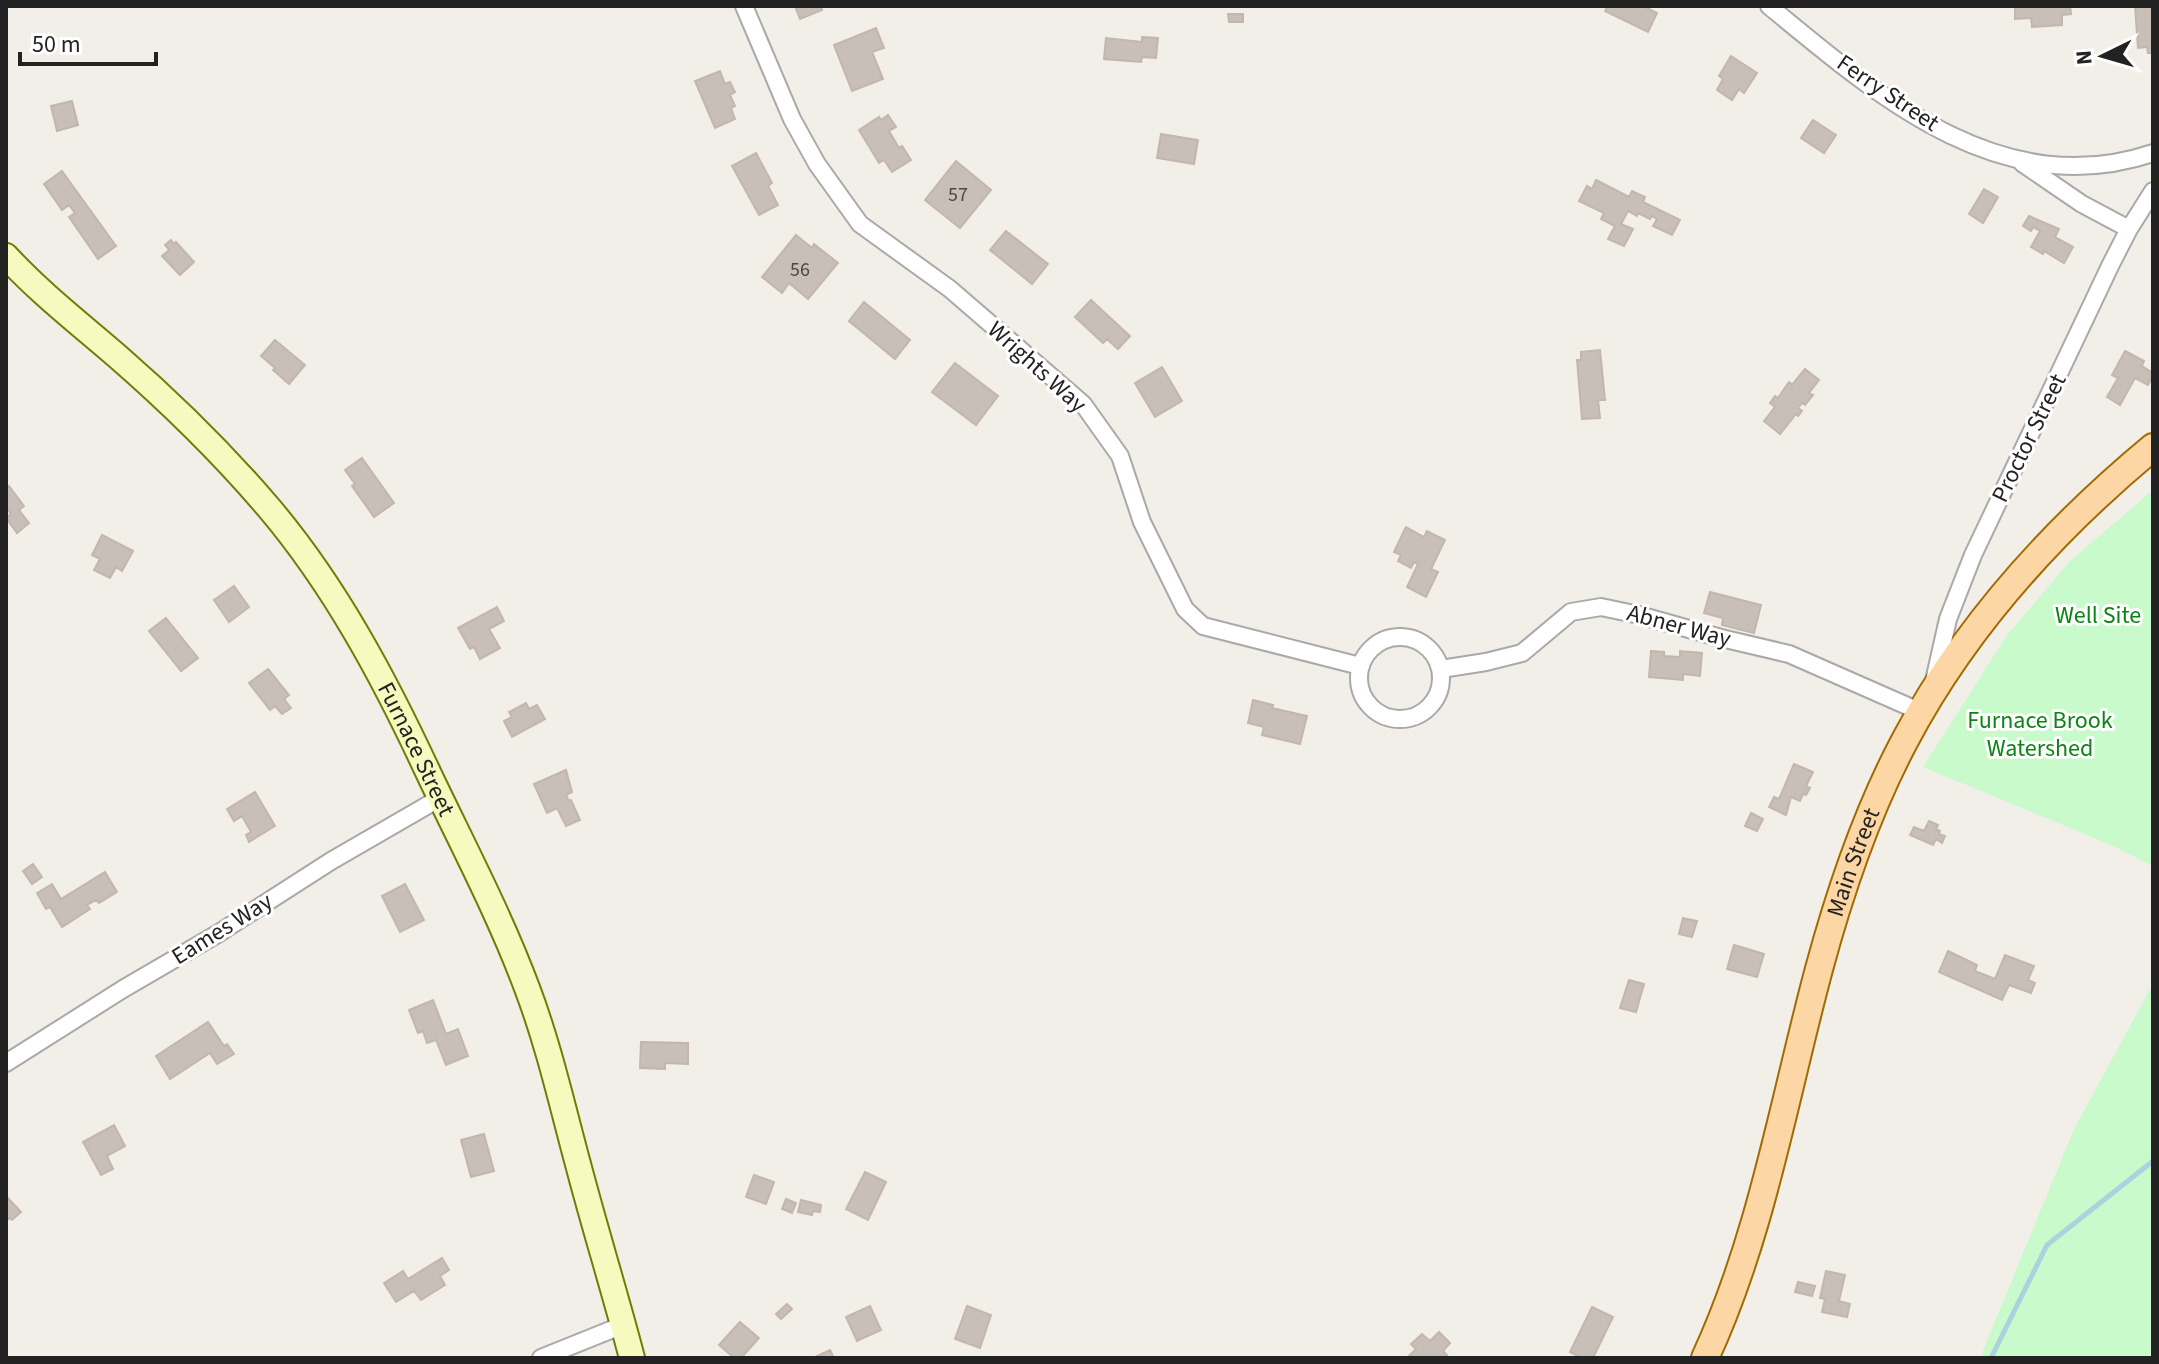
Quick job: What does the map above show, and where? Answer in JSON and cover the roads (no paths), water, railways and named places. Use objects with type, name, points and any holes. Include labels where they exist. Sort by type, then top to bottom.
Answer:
[{"type":"main road","name":"Furnace Street","points":[[6,256],[178,412],[224,458],[277,517],[313,565],[358,637],[401,717],[496,911],[537,1016],[632,1358]]},
{"type":"main road","name":"Main Street","points":[[1705,1358],[1726,1308],[1753,1225],[1819,968],[1844,886],[1903,743],[1977,627],[2023,571],[2091,501],[2153,447]]},
{"type":"street","name":"Wrights Way","points":[[744,6],[792,119],[817,164],[860,224],[950,289],[1083,404],[1120,456],[1142,522],[1185,609],[1203,626],[1360,666]]},
{"type":"street","name":"Ferry Street","points":[[1769,6],[1851,71],[1915,115],[1971,144],[2018,160],[2062,167],[2115,163],[2153,153]]},
{"type":"street","name":"Ferry Street","points":[[2018,160],[2082,204],[2129,229]]},
{"type":"street","name":"Proctor Street","points":[[1926,703],[1948,619],[1968,566],[2129,229],[2153,191]]},
{"type":"street","name":"Abner Way","points":[[1441,669],[1522,653],[1571,612],[1601,607],[1789,654],[1926,703]]},
{"type":"street","points":[[1401,637],[1422,643],[1437,659],[1441,669],[1440,690],[1429,709],[1410,719],[1399,720],[1378,714],[1363,698],[1360,666],[1380,642],[1401,637]]},
{"type":"street","name":"Eames Way","points":[[6,1063],[331,861],[440,798]]},
{"type":"street","points":[[541,1358],[623,1325]]},
{"type":"waterway","points":[[1991,1358],[2047,1245],[2153,1161]]},
{"type":"park label","name":"Well Site","points":[[2098,615]]},
{"type":"park label","name":"Furnace Brook Watershed","points":[[2040,734]]}]
